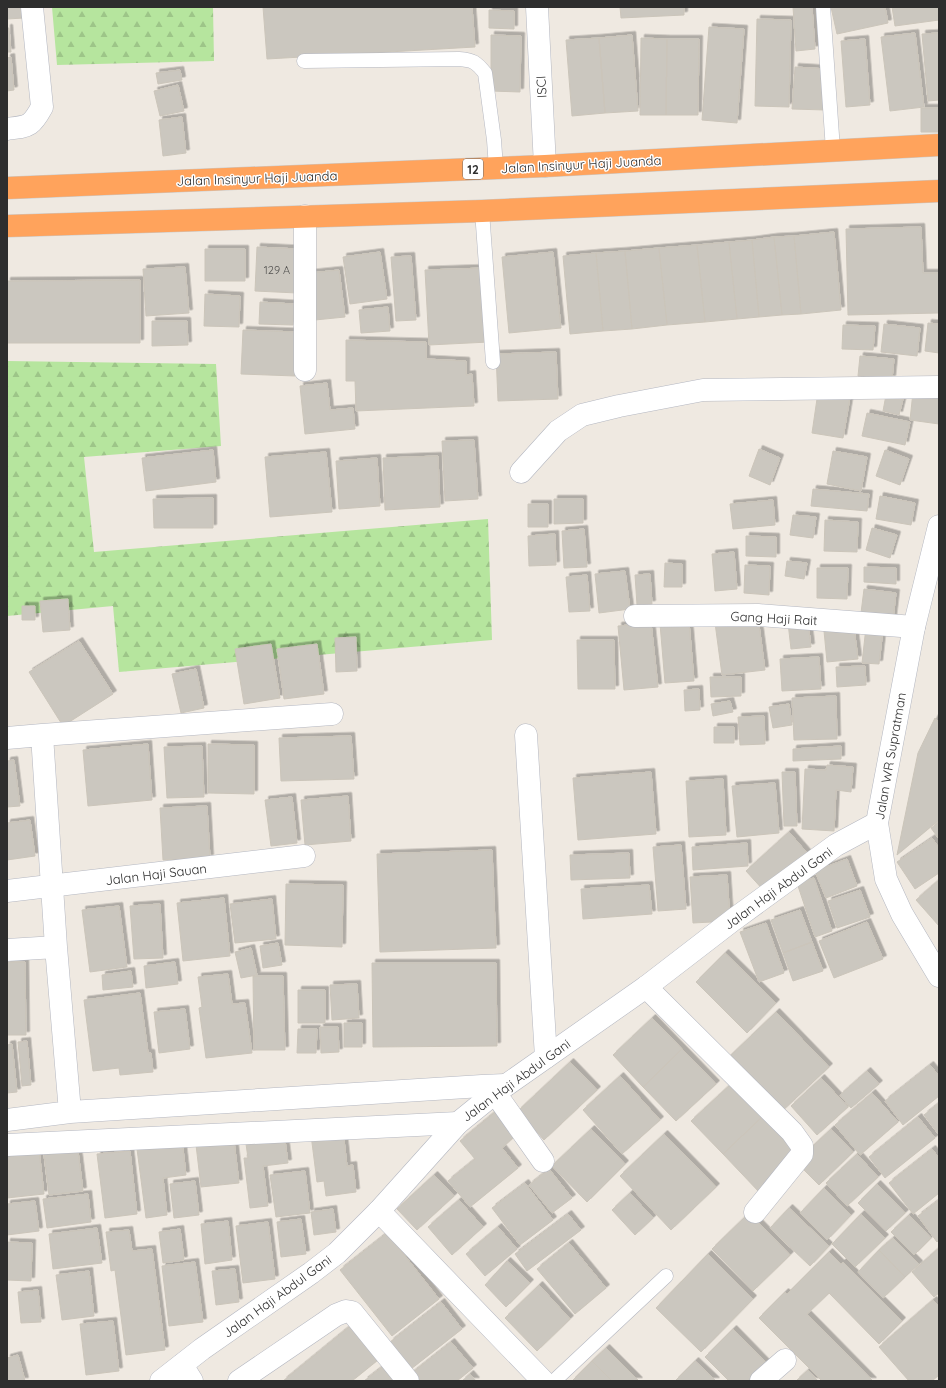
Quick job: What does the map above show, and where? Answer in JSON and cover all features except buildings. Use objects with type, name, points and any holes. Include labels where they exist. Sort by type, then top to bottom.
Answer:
[{"type":"highway","name":"Jalan Insinyur Haji Juanda","points":[[7,188],[545,166],[939,145]]},
{"type":"highway","points":[[7,226],[482,211],[939,191]]},
{"type":"street","points":[[7,129],[28,126],[35,119],[42,107],[32,7]]},
{"type":"street","name":"ISCI","points":[[537,7],[545,166]]},
{"type":"street","points":[[305,216],[305,370]]},
{"type":"street","points":[[521,472],[558,431],[582,415],[619,406],[703,390],[939,387]]},
{"type":"street","name":"Jalan WR Supratman","points":[[939,526],[914,627],[877,823],[886,879],[902,914],[939,976]]},
{"type":"street","name":"Gang Haji Rait","points":[[635,616],[758,615],[914,627]]},
{"type":"street","points":[[7,738],[332,714]]},
{"type":"street","points":[[42,735],[56,947],[70,1112]]},
{"type":"street","points":[[526,735],[546,1057]]},
{"type":"street","name":"Jalan Haji Abdul Gani","points":[[161,1381],[187,1373],[202,1349],[312,1273],[337,1253],[380,1211],[458,1123],[500,1089],[646,987],[733,920],[836,846],[877,823]]},
{"type":"street","name":"Jalan Haji Sauan","points":[[7,891],[304,856]]},
{"type":"street","points":[[7,950],[56,947]]},
{"type":"street","points":[[646,987],[792,1132],[802,1146],[802,1154],[755,1212]]},
{"type":"street","points":[[7,1120],[70,1112],[482,1086],[500,1089],[543,1161]]},
{"type":"street","points":[[7,1145],[458,1123]]},
{"type":"street","points":[[380,1211],[543,1381]]},
{"type":"street","points":[[239,1381],[336,1314],[346,1311],[352,1312],[408,1381]]},
{"type":"street","points":[[761,1381],[785,1360]]},
{"type":"lane","points":[[823,7],[833,150]]},
{"type":"lane","points":[[304,62],[471,60],[479,66],[484,73],[494,140],[496,168]]},
{"type":"lane","points":[[482,211],[492,362]]},
{"type":"lane","points":[[554,1381],[666,1276]]},
{"type":"green space","points":[[52,7],[213,7],[214,61],[57,65]]},
{"type":"green space","points":[[7,361],[216,364],[221,446],[84,457],[94,552],[488,519],[492,640],[119,672],[113,606],[7,616]]}]
